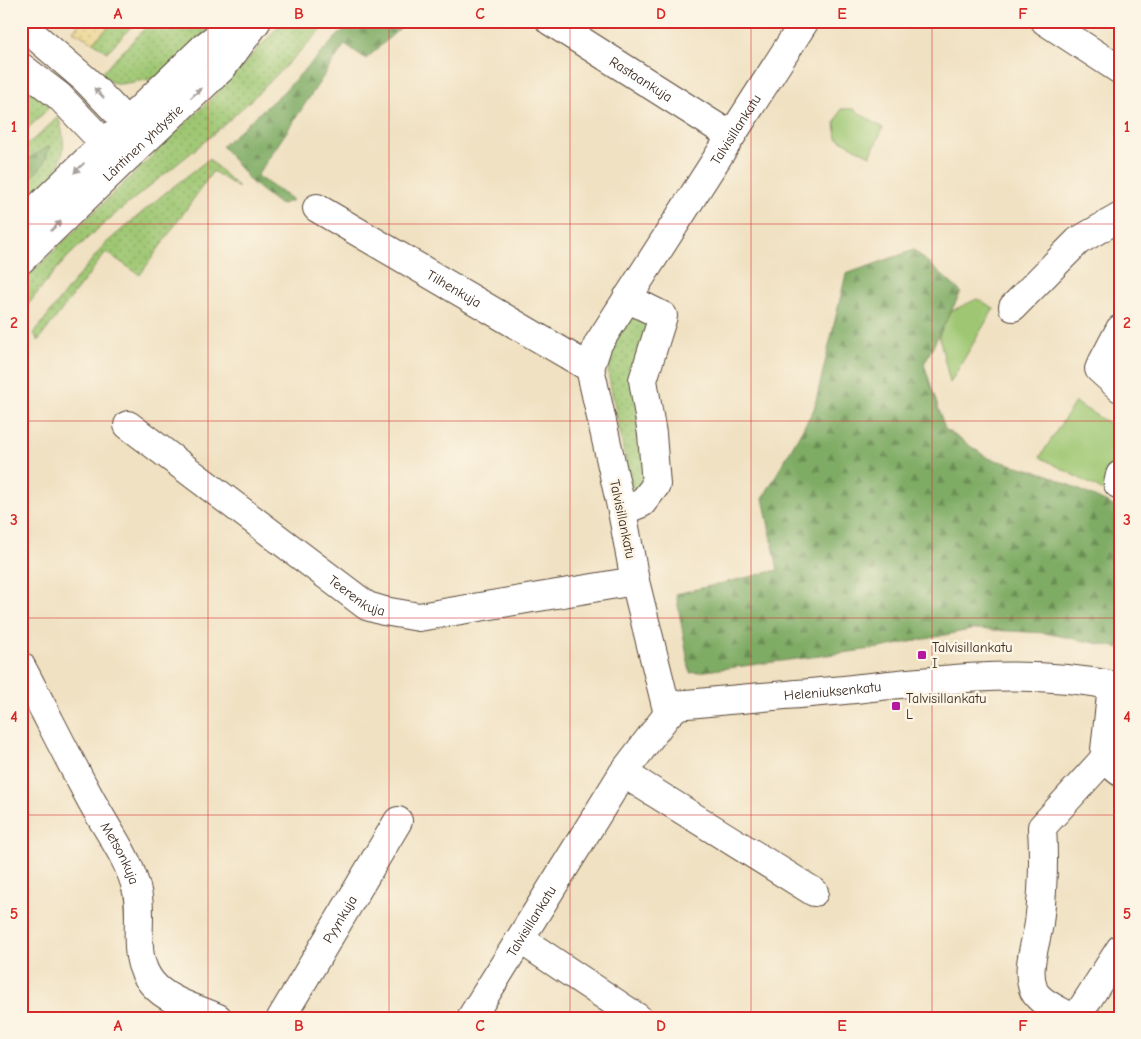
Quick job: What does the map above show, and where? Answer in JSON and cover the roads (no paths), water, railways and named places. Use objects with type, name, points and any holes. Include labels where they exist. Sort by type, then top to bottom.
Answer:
[{"type":"street","name":"Läntinen yhdystie","points":[[136,131],[204,48],[238,21]]},
{"type":"street","name":"Läntinen yhdystie","points":[[21,224],[113,152],[136,131],[222,68],[257,21]]},
{"type":"street","name":"Rastaankuja","points":[[550,21],[731,136]]},
{"type":"street","name":"Talvisillankatu","points":[[471,1018],[623,773],[668,714],[635,581],[622,511],[590,368],[598,344],[805,21]]},
{"type":"street","points":[[1045,21],[1120,70]]},
{"type":"street","points":[[21,24],[86,80],[136,131]]},
{"type":"street","points":[[21,67],[59,96],[113,152]]},
{"type":"street","name":"Läntinen yhdystie","points":[[21,260],[113,152]]},
{"type":"street","name":"Tilhenkuja","points":[[317,208],[590,368]]},
{"type":"street","points":[[1013,307],[1078,241],[1120,217]]},
{"type":"street","points":[[622,511],[642,503],[656,484],[652,434],[644,380],[662,316],[627,298]]},
{"type":"street","points":[[1120,329],[1099,369],[1120,388]]},
{"type":"street","name":"Teerenkuja","points":[[128,425],[367,606],[419,617],[635,581]]},
{"type":"street","name":"Metsonkuja","points":[[21,666],[128,866],[136,886],[138,942],[141,962],[151,982],[166,996],[218,1018]]},
{"type":"street","name":"Heleniuksenkatu","points":[[668,714],[678,705],[973,677],[1053,678],[1092,682],[1116,687]]},
{"type":"street","points":[[1072,1018],[1045,1002],[1035,992],[1030,970],[1039,922],[1044,853],[1042,827],[1112,766],[1116,687]]},
{"type":"street","points":[[623,773],[814,892]]},
{"type":"street","name":"Pyynkuja","points":[[281,1018],[398,821]]},
{"type":"street","points":[[520,939],[638,1018]]},
{"type":"street","points":[[1076,1018],[1120,949]]},
{"type":"place","name":"Talvisillankatu I","points":[[922,655]]},
{"type":"place","name":"Talvisillankatu L","points":[[896,706]]}]
